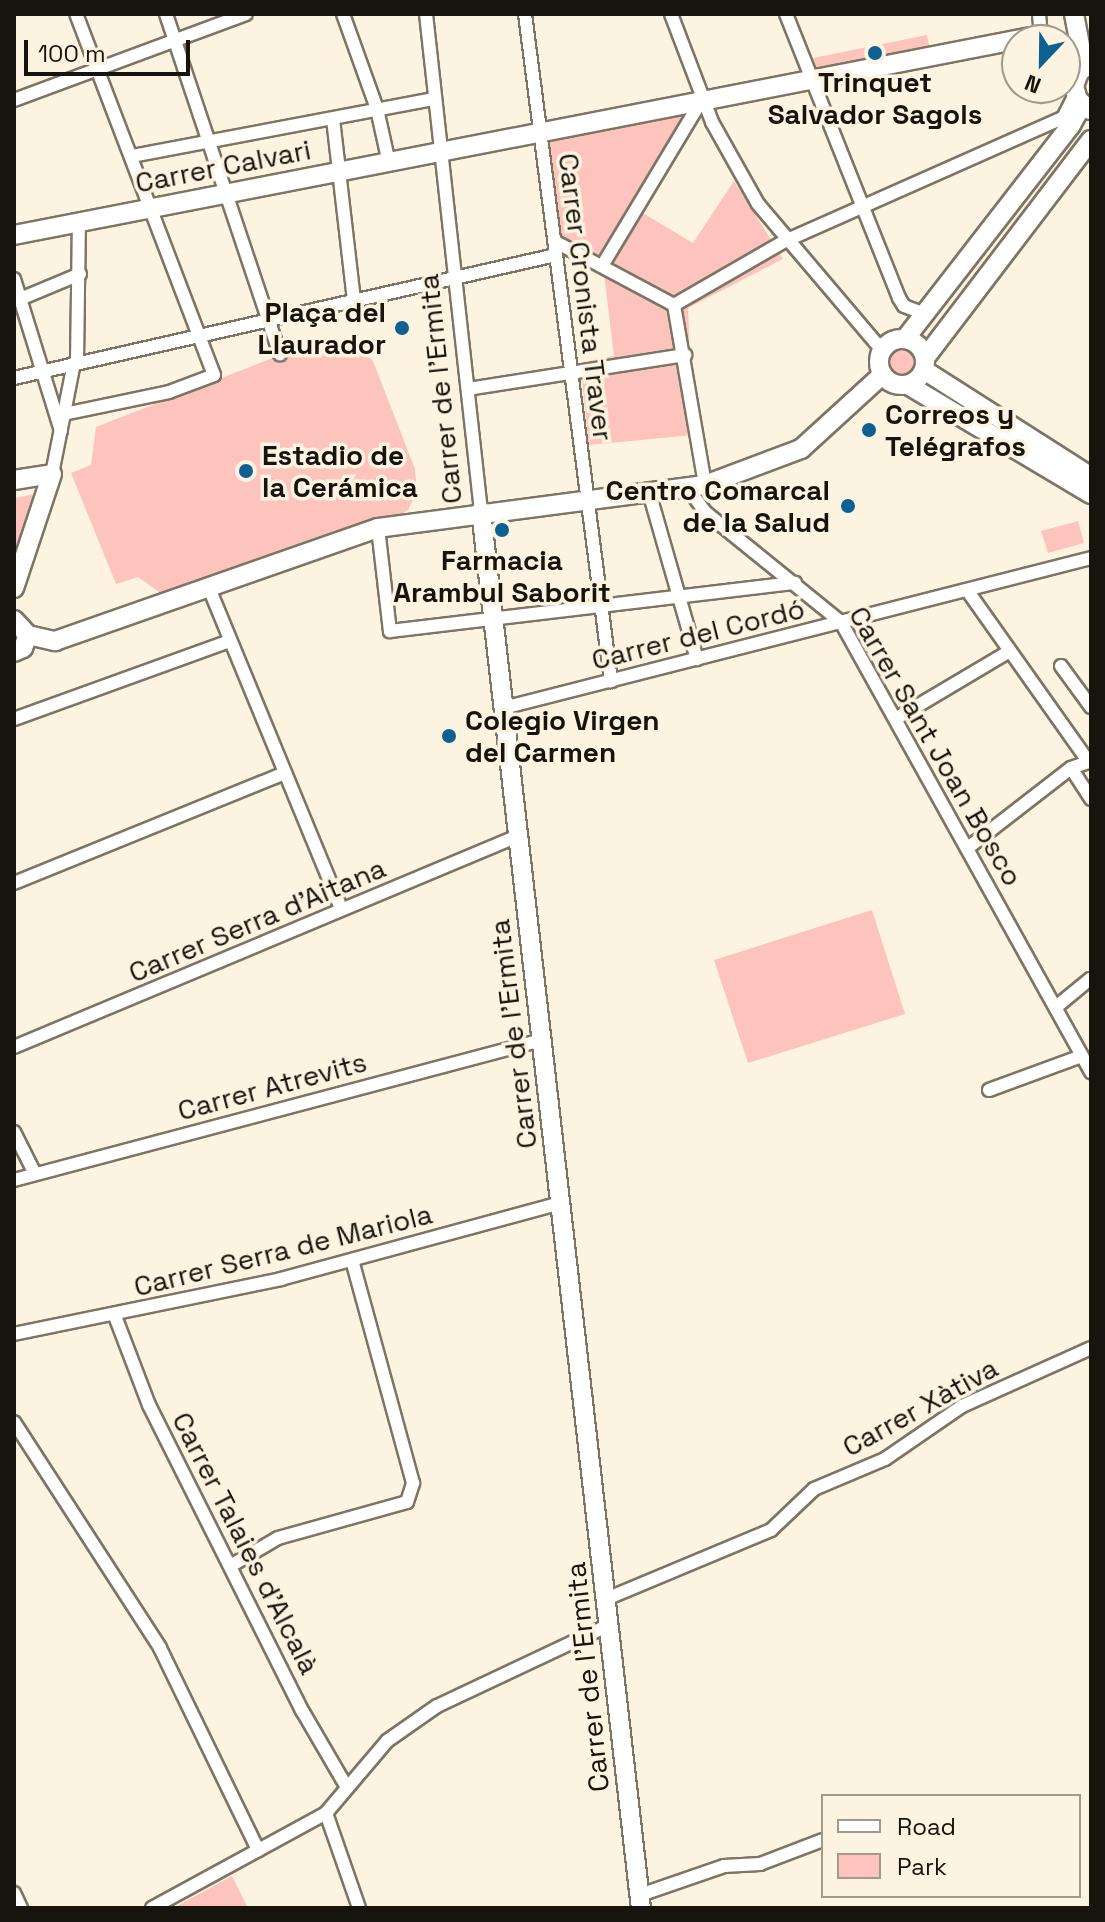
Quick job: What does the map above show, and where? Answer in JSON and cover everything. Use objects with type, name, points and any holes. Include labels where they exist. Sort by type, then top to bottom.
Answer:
[{"type":"street","points":[[64,414],[169,392],[214,375],[196,335],[154,209],[76,14]]},
{"type":"street","points":[[166,14],[280,354]]},
{"type":"street","points":[[14,100],[246,14]]},
{"type":"street","points":[[343,14],[377,109],[389,163]]},
{"type":"street","name":"Carrer de l'Ermita","points":[[426,14],[640,1902]]},
{"type":"street","name":"Carrer Cronista Traver","points":[[525,14],[611,681]]},
{"type":"street","points":[[21,626],[55,641],[378,528],[481,511],[696,486],[801,449],[882,375],[882,350],[785,241],[727,153],[703,101],[671,14]]},
{"type":"street","points":[[786,14],[899,298],[904,306],[927,315]]},
{"type":"street","points":[[674,305],[785,241],[1063,118],[1082,76],[1075,41],[1074,14]]},
{"type":"street","name":"Carrer Calvari","points":[[14,235],[1001,46]]},
{"type":"street","points":[[882,350],[905,339],[927,315],[1041,165],[1082,76]]},
{"type":"street","points":[[132,156],[435,99]]},
{"type":"street","points":[[602,266],[703,101]]},
{"type":"street","points":[[333,119],[354,300]]},
{"type":"street","points":[[908,385],[1091,140]]},
{"type":"street","points":[[1041,165],[1060,181]]},
{"type":"street","points":[[14,652],[23,648],[14,589],[52,474],[75,363],[80,274],[79,222]]},
{"type":"street","points":[[554,241],[674,305],[685,355],[696,486]]},
{"type":"street","points":[[14,378],[556,255]]},
{"type":"street","points":[[20,299],[80,274]]},
{"type":"street","points":[[14,279],[61,431]]},
{"type":"street","points":[[905,339],[924,364],[1091,477]]},
{"type":"street","points":[[468,389],[685,355]]},
{"type":"street","points":[[882,375],[908,385],[1091,494]]},
{"type":"street","points":[[14,480],[52,474]]},
{"type":"street","name":"Carrer Sant Joan Bosco","points":[[696,486],[705,512],[841,622],[969,847],[1091,1072]]},
{"type":"street","points":[[649,492],[697,659]]},
{"type":"street","points":[[378,528],[390,631],[795,583]]},
{"type":"street","name":"Carrer del Cordó","points":[[503,708],[1090,559]]},
{"type":"street","points":[[209,588],[341,909]]},
{"type":"street","points":[[967,590],[1090,762],[1071,768],[969,847]]},
{"type":"street","points":[[14,719],[229,641]]},
{"type":"street","points":[[897,718],[1010,651]]},
{"type":"street","points":[[1061,666],[1091,707]]},
{"type":"street","points":[[1071,768],[1091,799]]},
{"type":"street","points":[[14,883],[285,773]]},
{"type":"street","name":"Carrer Serra d'Aitana","points":[[14,1047],[518,836]]},
{"type":"street","points":[[1056,1007],[1090,979]]},
{"type":"street","name":"Carrer Atrevits","points":[[14,1180],[542,1040]]},
{"type":"street","points":[[989,1090],[1082,1056]]},
{"type":"street","points":[[14,1132],[35,1174]]},
{"type":"street","name":"Carrer Serra de Mariola","points":[[14,1334],[115,1316],[352,1260],[561,1203]]},
{"type":"street","points":[[232,1565],[278,1538],[407,1502],[413,1483],[352,1260]]},
{"type":"street","name":"Carrer Talaies d'Alcalà","points":[[115,1316],[149,1405],[232,1565],[303,1712],[346,1786]]},
{"type":"street","name":"Carrer Xàtiva","points":[[606,1599],[771,1530],[814,1489],[885,1459],[962,1406],[1091,1348]]},
{"type":"street","points":[[14,1422],[160,1648],[258,1850]]},
{"type":"street","points":[[152,1908],[326,1813],[387,1741],[437,1706],[609,1625]]},
{"type":"street","points":[[326,1813],[359,1908]]},
{"type":"street","points":[[640,1902],[724,1866],[760,1864],[821,1841]]},
{"type":"street","points":[[14,1893],[21,1908]]},
{"type":"green space","name":"Trinquet Salvador Sagols","points":[[927,35],[930,50],[819,73],[813,58]]},
{"type":"green space","points":[[698,107],[636,209],[693,243],[734,181],[783,259],[688,308],[693,435],[589,445],[580,363],[614,356],[604,274],[554,241],[547,137]]},
{"type":"green space","name":"Estadio de la Cerámica","points":[[335,340],[354,344],[373,361],[415,469],[417,492],[408,510],[391,521],[169,599],[138,577],[116,584],[71,473],[91,465],[96,427],[288,352]]},
{"type":"green space","points":[[902,346],[914,350],[918,362],[914,374],[902,378],[890,374],[886,362],[890,350]]},
{"type":"green space","points":[[36,494],[14,559],[14,498]]},
{"type":"green space","points":[[1078,521],[1084,543],[1048,553],[1041,531]]},
{"type":"green space","points":[[872,910],[905,1014],[748,1063],[714,960]]},
{"type":"green space","points":[[232,1876],[248,1908],[173,1908]]},
{"type":"place","name":"Trinquet Salvador Sagols","points":[[875,53]]},
{"type":"place","name":"Plaça del Llaurador","points":[[402,328]]},
{"type":"place","name":"Correos y Telégrafos","points":[[869,430]]},
{"type":"place","name":"Estadio de la Cerámica","points":[[246,471]]},
{"type":"place","name":"Centro Comarcal de la Salud","points":[[848,506]]},
{"type":"place","name":"Farmacia Arambul Saborit","points":[[502,530]]},
{"type":"place","name":"Colegio Virgen del Carmen","points":[[449,736]]}]
